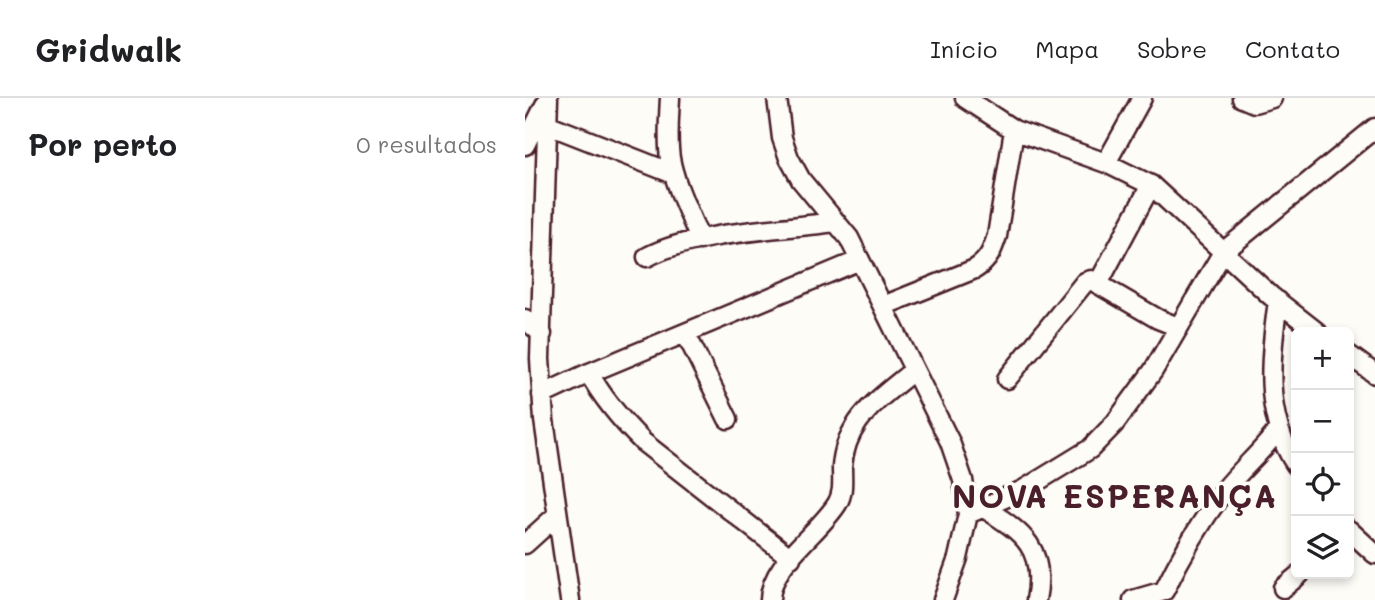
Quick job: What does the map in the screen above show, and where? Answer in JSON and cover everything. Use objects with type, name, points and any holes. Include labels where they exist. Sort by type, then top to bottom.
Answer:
[{"type":"street","points":[[670,98],[669,134],[674,174],[700,240]]},
{"type":"street","points":[[778,98],[782,138],[789,158],[801,180],[849,238],[950,442],[976,511],[943,600]]},
{"type":"street","points":[[964,98],[1014,130],[1106,163],[1151,185],[1278,301],[1311,327]]},
{"type":"street","points":[[1106,163],[1142,98]]},
{"type":"street","points":[[1242,98],[1255,103],[1272,98]]},
{"type":"street","points":[[548,99],[540,359],[542,395],[570,600]]},
{"type":"street","points":[[525,145],[548,99]]},
{"type":"street","points":[[549,125],[674,174]]},
{"type":"street","points":[[976,511],[1023,490],[1090,449],[1115,424],[1153,371],[1223,252],[1375,128]]},
{"type":"street","points":[[883,306],[975,269],[986,262],[997,236],[1014,130]]},
{"type":"street","points":[[1098,284],[1151,185]]},
{"type":"street","points":[[647,257],[661,249],[700,240],[836,222]]},
{"type":"street","points":[[542,395],[860,260]]},
{"type":"street","points":[[1007,379],[1078,289],[1091,280],[1158,319],[1178,327]]},
{"type":"street","points":[[1278,301],[1271,352],[1271,393],[1278,430],[1291,455]]},
{"type":"street","points":[[525,319],[542,334]]},
{"type":"street","points":[[686,334],[728,419]]},
{"type":"street","points":[[1354,358],[1375,373]]},
{"type":"street","points":[[525,373],[540,359]]},
{"type":"street","points":[[770,600],[770,588],[777,574],[830,515],[839,500],[842,464],[848,440],[858,421],[914,370]]},
{"type":"street","points":[[589,373],[607,402],[643,442],[791,558]]},
{"type":"street","points":[[1133,600],[1168,596],[1187,545],[1224,489],[1278,430]]},
{"type":"street","points":[[976,511],[1013,526],[1027,538],[1035,551],[1039,588],[1036,600]]},
{"type":"street","points":[[525,544],[557,515]]},
{"type":"street","points":[[1354,535],[1375,554]]},
{"type":"street","points":[[1283,588],[1294,579]]},
{"type":"district","name":"NOVA ESPERANÇA","points":[[1115,497]]}]
